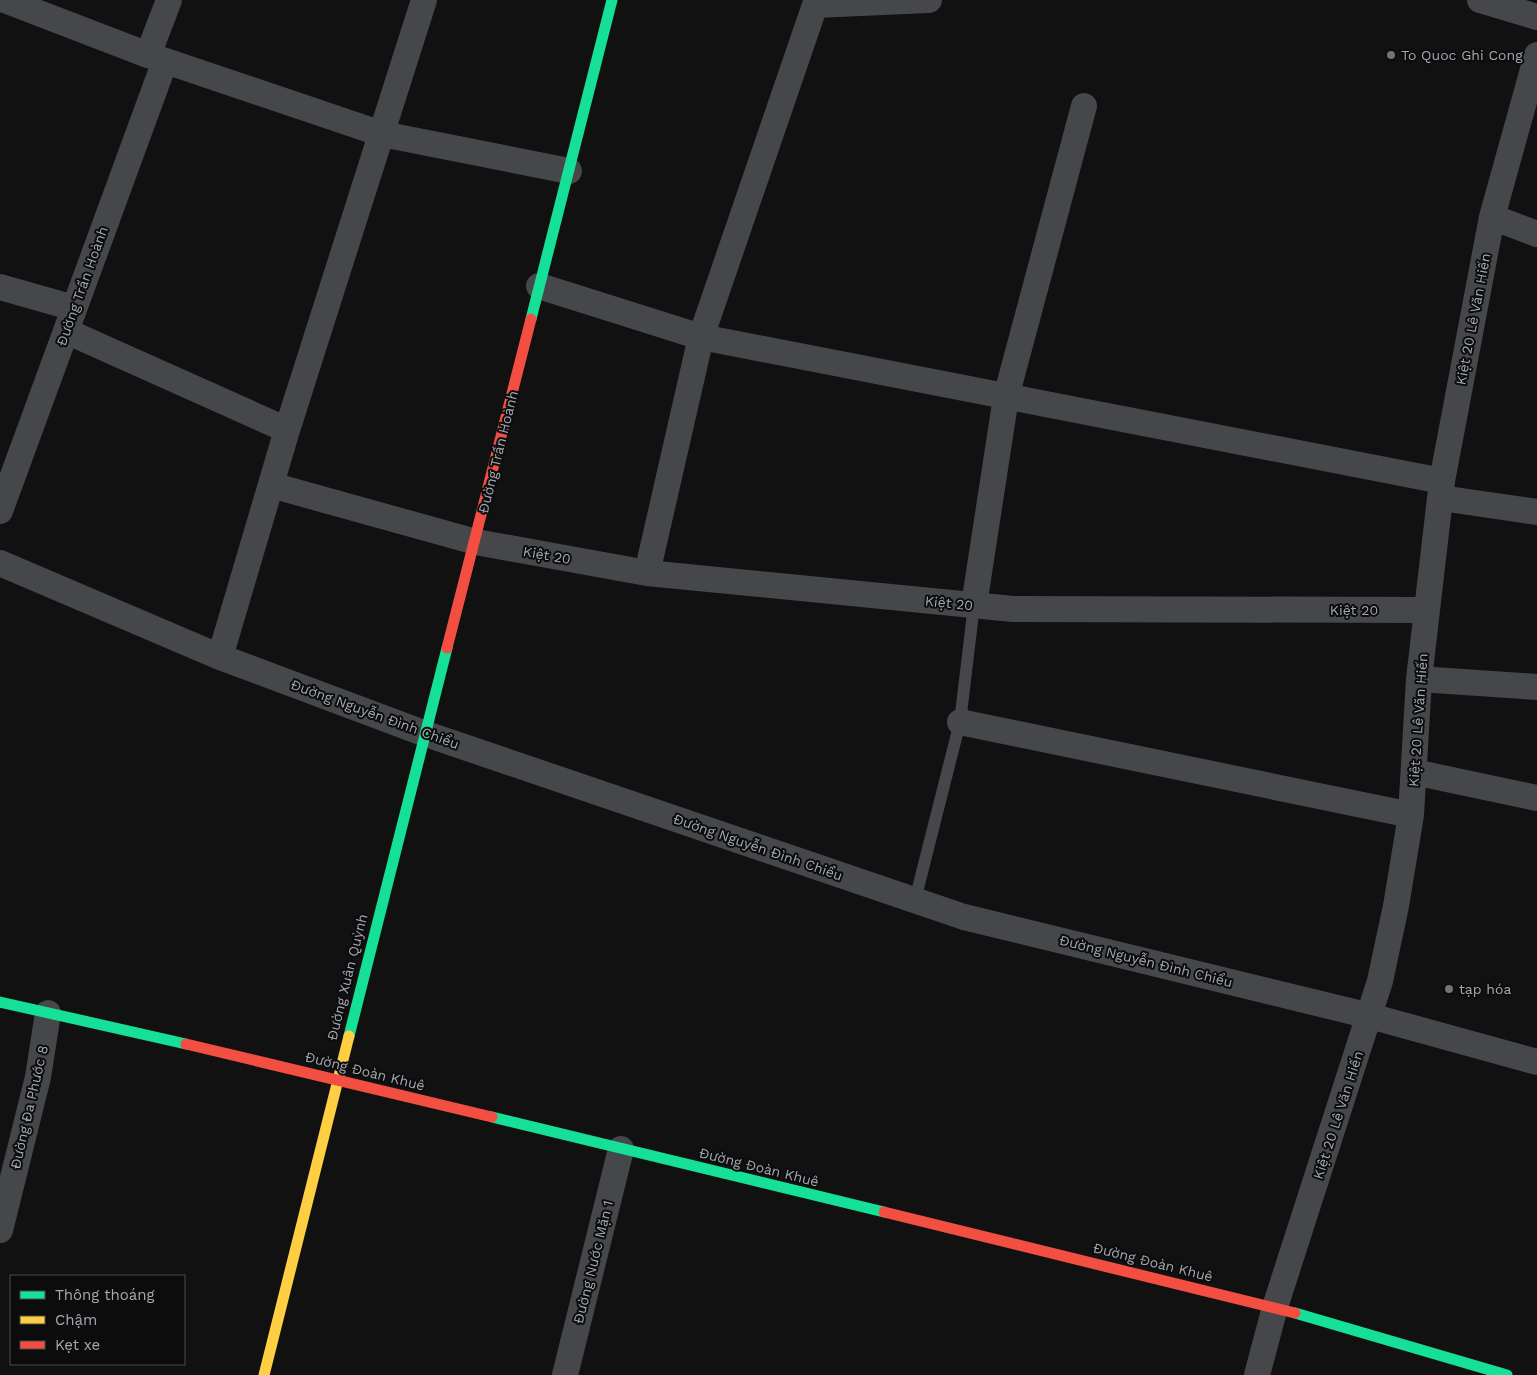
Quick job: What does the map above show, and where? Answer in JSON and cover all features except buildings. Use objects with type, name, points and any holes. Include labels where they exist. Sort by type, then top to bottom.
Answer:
[{"type":"street","points":[[5,0],[156,58],[382,134],[569,171]]},
{"type":"street","name":"Đường Trần Hoành","points":[[0,511],[70,320],[156,58],[170,0]]},
{"type":"street","points":[[220,657],[287,430],[424,0]]},
{"type":"street","name":"Đường Trần Hoành","points":[[426,734],[612,0]]},
{"type":"street","points":[[647,573],[701,337],[814,5],[929,0]]},
{"type":"street","points":[[1480,0],[1537,17]]},
{"type":"street","name":"Kiệt 20 Lê Văn Hiến","points":[[1257,1375],[1275,1307],[1370,1016],[1396,906],[1411,815],[1419,679],[1442,490],[1492,217],[1537,55]]},
{"type":"street","points":[[974,605],[1006,397],[1084,106]]},
{"type":"street","points":[[1492,217],[1537,234]]},
{"type":"street","points":[[0,286],[287,430]]},
{"type":"street","points":[[539,286],[701,337],[1006,397],[1537,512]]},
{"type":"street","name":"Kiệt 20","points":[[272,485],[476,542],[647,573],[1013,609],[1426,610]]},
{"type":"street","name":"Đường Nguyễn Đình Chiểu","points":[[0,563],[220,657],[426,734],[964,917],[1370,1016],[1537,1062]]},
{"type":"street","points":[[1419,679],[1537,688]]},
{"type":"street","points":[[960,722],[1411,815]]},
{"type":"street","name":"Đường Xuân Quỳnh","points":[[264,1375],[337,1079],[426,734]]},
{"type":"street","points":[[1414,772],[1537,798]]},
{"type":"street","name":"Đường Đoàn Khuê","points":[[0,1002],[337,1079],[1275,1307],[1507,1375]]},
{"type":"street","name":"Đường Đa Phước 8","points":[[0,1230],[38,1077],[48,1013]]},
{"type":"street","name":"Đường Nước Mặn 1","points":[[565,1375],[621,1149]]},
{"type":"lane","points":[[915,900],[960,722],[974,605]]},
{"type":"traffic: fast","points":[[531,319],[612,0]]},
{"type":"traffic: fast","points":[[349,1036],[447,648]]},
{"type":"traffic: fast","points":[[0,1002],[186,1044]]},
{"type":"traffic: fast","points":[[492,1117],[884,1212]]},
{"type":"traffic: fast","points":[[1295,1313],[1507,1375]]},
{"type":"traffic: slow","points":[[264,1375],[349,1036]]},
{"type":"traffic: jam","points":[[447,648],[531,319]]},
{"type":"traffic: jam","points":[[186,1044],[492,1117]]},
{"type":"traffic: jam","points":[[884,1212],[1295,1313]]},
{"type":"place","name":"To Quoc Ghi Cong","points":[[1391,55]]},
{"type":"place","name":"tạp hóa","points":[[1449,989]]}]
